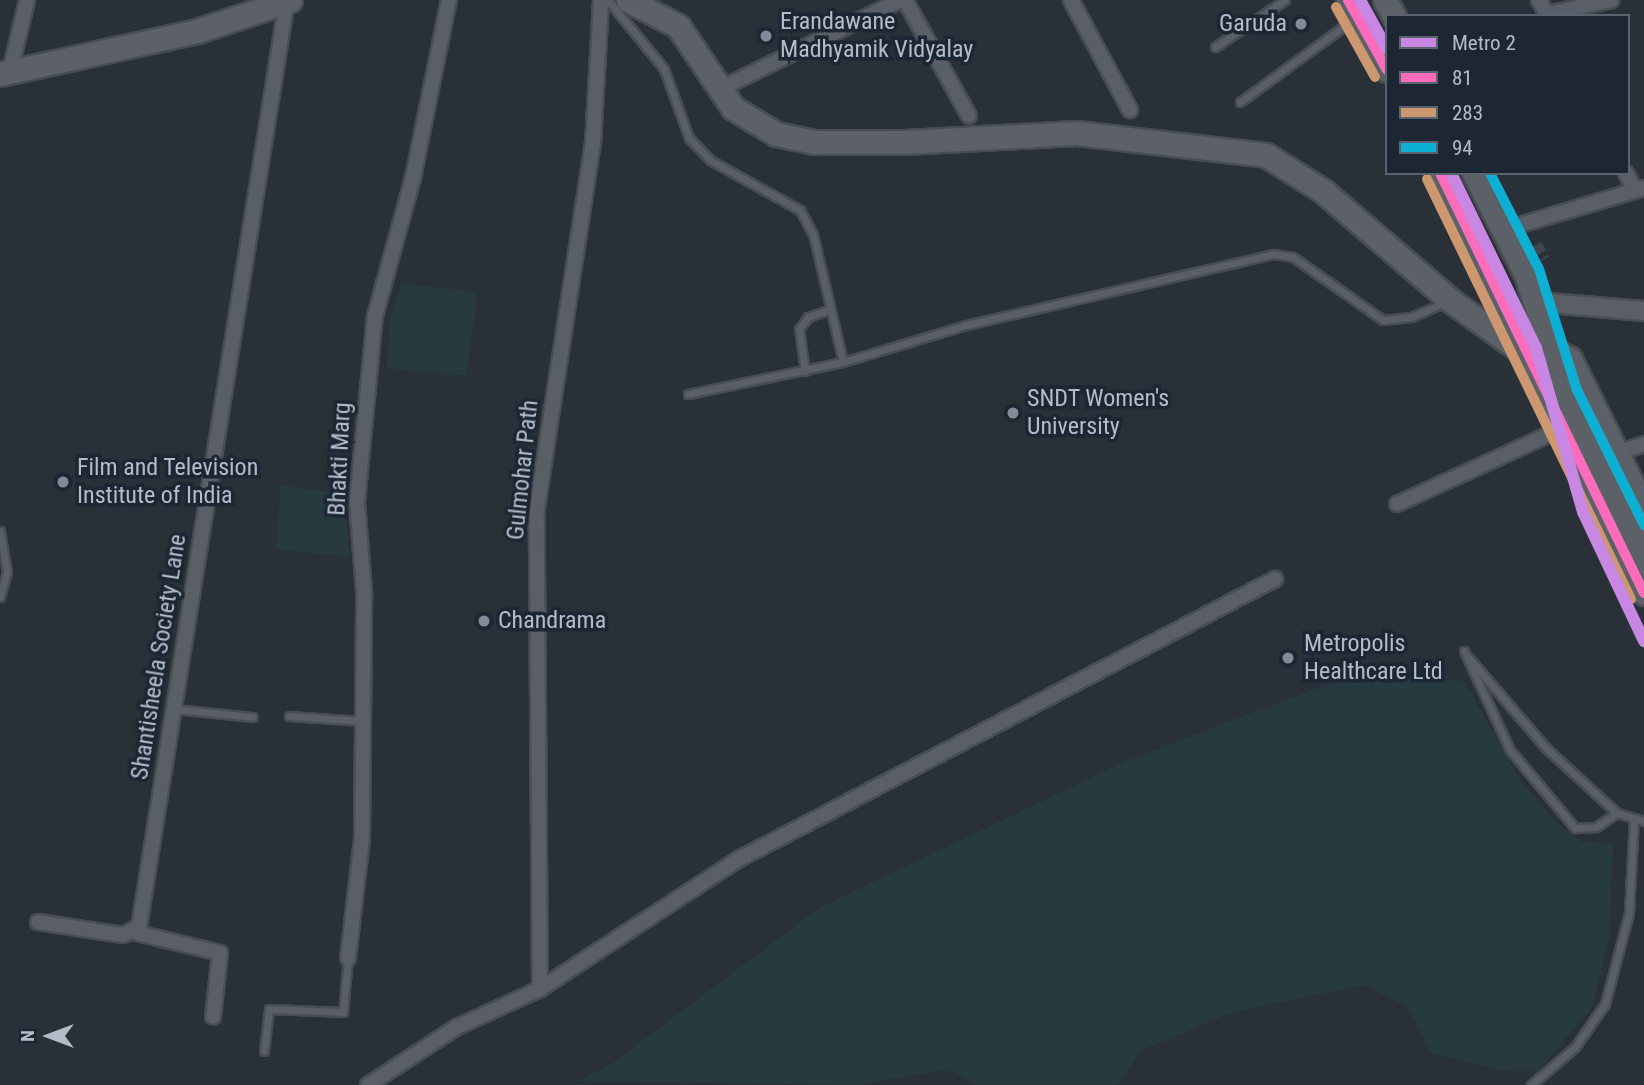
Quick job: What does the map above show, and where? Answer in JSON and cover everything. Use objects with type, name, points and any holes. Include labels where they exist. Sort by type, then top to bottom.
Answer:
[{"type":"main road","points":[[628,0],[678,26],[720,89],[754,123],[814,142],[1077,133],[1266,156],[1323,191],[1450,300],[1542,354],[1570,359],[1644,508]]},
{"type":"main road","points":[[5,73],[197,31],[288,1]]},
{"type":"main road","points":[[1353,8],[1385,66]]},
{"type":"main road","points":[[1441,175],[1542,354],[1569,424],[1644,593]]},
{"type":"main road","points":[[1475,175],[1537,302],[1542,354]]},
{"type":"main road","points":[[1569,424],[1644,556]]},
{"type":"street","points":[[5,73],[27,0]]},
{"type":"street","name":"Bhakti Marg","points":[[348,958],[362,839],[364,591],[357,502],[375,316],[413,178],[449,0]]},
{"type":"street","name":"Gulmohar Path","points":[[540,989],[537,508],[593,144],[601,0]]},
{"type":"street","points":[[720,89],[903,0],[969,116]]},
{"type":"street","points":[[1071,0],[1130,110]]},
{"type":"street","points":[[1551,14],[1612,0]]},
{"type":"street","name":"Shantisheela Society Lane","points":[[133,932],[174,709],[288,1]]},
{"type":"street","points":[[1503,230],[1639,189],[1628,175]]},
{"type":"street","points":[[1537,302],[1644,312]]},
{"type":"street","points":[[1397,504],[1569,424]]},
{"type":"street","points":[[1617,453],[1644,444]]},
{"type":"street","points":[[368,1085],[457,1027],[540,989],[739,859],[1275,579]]},
{"type":"street","points":[[38,922],[133,932],[220,953],[214,1017]]},
{"type":"lane","points":[[608,0],[664,69],[690,138],[710,160],[800,210],[831,309],[843,362]]},
{"type":"lane","points":[[1214,47],[1285,0]]},
{"type":"lane","points":[[1240,102],[1353,8]]},
{"type":"lane","points":[[688,394],[843,362],[966,325],[1274,254],[1293,257],[1383,320],[1411,317],[1450,300]]},
{"type":"lane","points":[[805,371],[799,330],[808,317],[831,309]]},
{"type":"lane","points":[[0,531],[7,572],[0,597]]},
{"type":"lane","points":[[1617,813],[1596,827],[1575,828],[1510,750],[1464,652],[1546,748],[1617,813],[1644,821]]},
{"type":"lane","points":[[174,709],[253,717]]},
{"type":"lane","points":[[289,716],[362,721]]},
{"type":"lane","points":[[1531,1085],[1575,1047],[1605,1004],[1629,913],[1634,818]]},
{"type":"lane","name":"Bhakti Marg","points":[[264,1051],[269,1009],[343,1012],[348,958]]},
{"type":"green space","points":[[402,283],[478,293],[466,376],[387,368],[390,317]]},
{"type":"green space","points":[[281,485],[343,495],[350,557],[276,549]]},
{"type":"green space","points":[[1352,675],[1464,681],[1519,778],[1559,825],[1582,842],[1613,844],[1609,941],[1592,1007],[1538,1071],[1506,1071],[1431,1053],[1408,1007],[1364,985],[1233,1012],[1142,1050],[1117,1085],[977,1085],[949,1069],[857,1085],[578,1081],[613,1063],[819,908],[1126,761]]},
{"type":"tunnel","points":[[1537,244],[1545,259]]},
{"type":"metro line","name":"2","points":[[1360,0],[1385,45]]},
{"type":"metro line","name":"2","points":[[1452,175],[1536,348],[1583,512],[1644,641]]},
{"type":"transit line","name":"81","points":[[1348,0],[1385,66]]},
{"type":"transit line","name":"283","points":[[1336,7],[1375,77]]},
{"type":"transit line","name":"81","points":[[1441,175],[1644,593]]},
{"type":"transit line","name":"94","points":[[1491,175],[1539,269],[1577,390],[1644,525]]},
{"type":"transit line","name":"283","points":[[1427,179],[1631,599]]},
{"type":"place","name":"Garuda","points":[[1301,24]]},
{"type":"place","name":"Erandawane Madhyamik Vidyalay","points":[[766,36]]},
{"type":"place","name":"SNDT Women's University","points":[[1013,413]]},
{"type":"place","name":"Film and Television Institute of India","points":[[63,482]]},
{"type":"place","name":"Chandrama","points":[[484,621]]},
{"type":"place","name":"Metropolis Healthcare Ltd","points":[[1288,658]]}]
